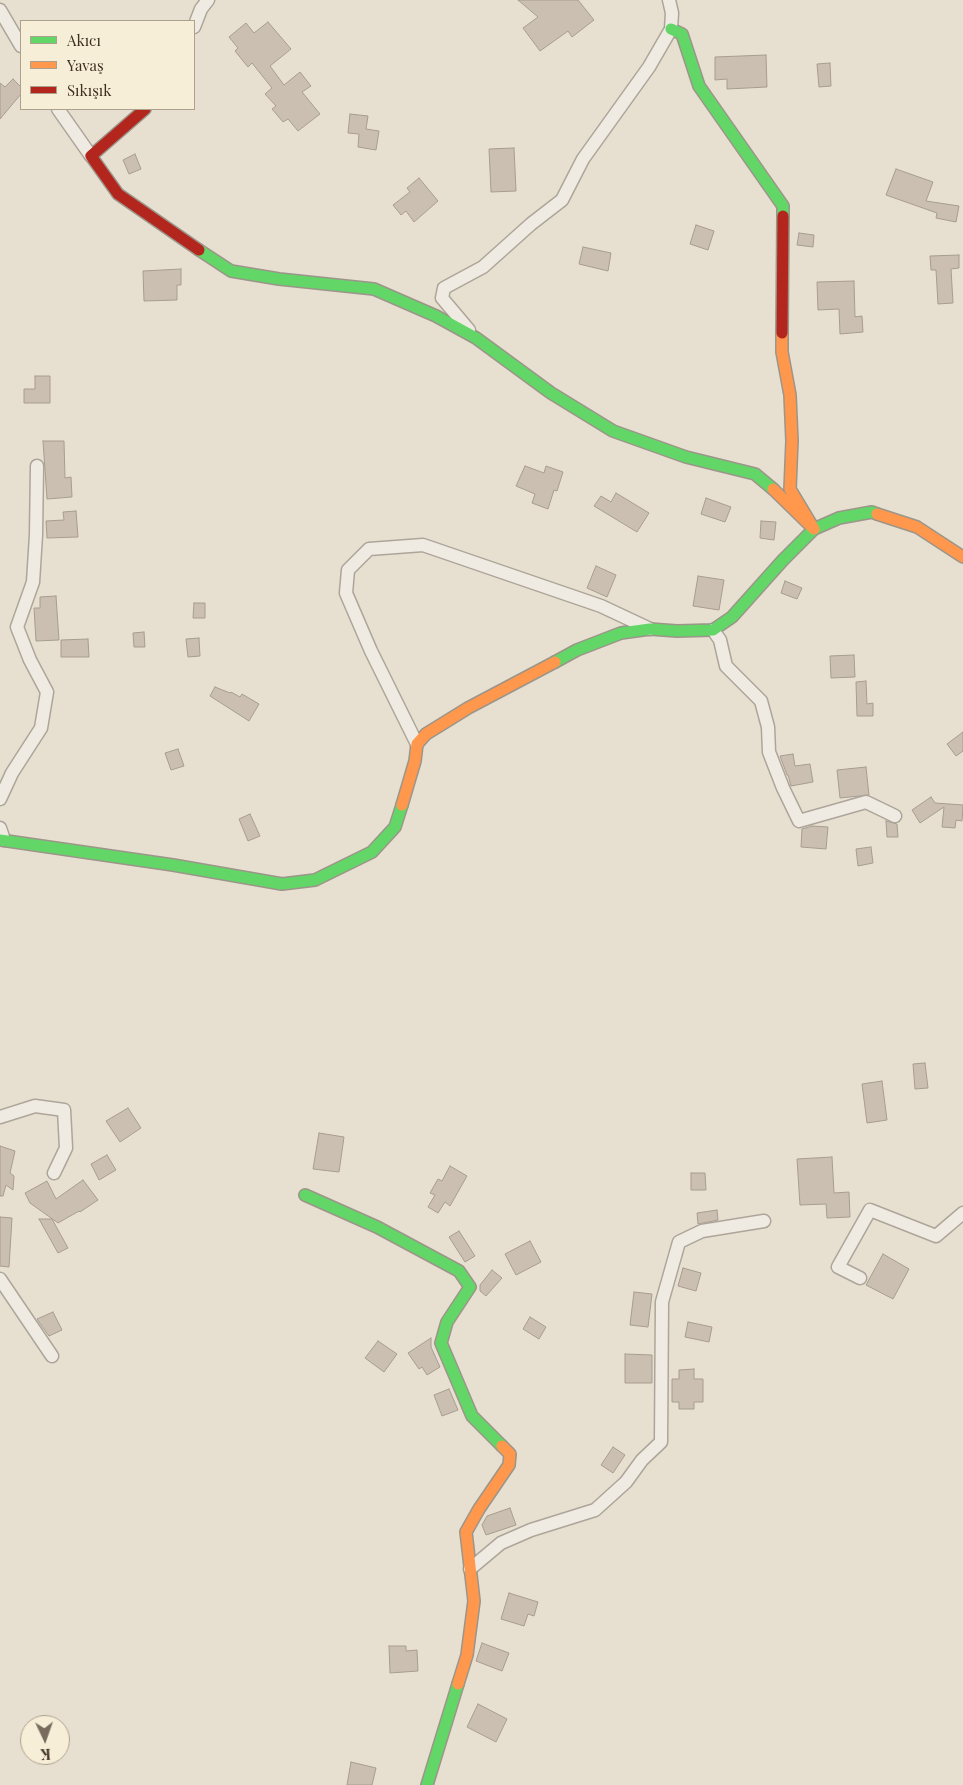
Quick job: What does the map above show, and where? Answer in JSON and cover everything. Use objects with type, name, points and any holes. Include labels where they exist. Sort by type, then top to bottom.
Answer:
[{"type":"street","points":[[195,24],[201,9],[208,0]]},
{"type":"street","points":[[476,338],[442,298],[444,288],[483,267],[531,224],[562,200],[583,159],[649,67],[671,29],[672,13],[670,0]]},
{"type":"street","points":[[0,10],[20,44]]},
{"type":"street","points":[[671,29],[682,34],[699,86],[783,206],[782,352],[790,395],[792,441],[790,489],[814,529]]},
{"type":"street","points":[[59,110],[118,194],[165,228],[231,270],[279,279],[374,289],[436,316],[476,338],[551,393],[613,431],[686,457],[755,474],[778,493],[814,529]]},
{"type":"street","points":[[91,156],[144,110]]},
{"type":"street","points":[[0,799],[12,773],[41,728],[47,692],[30,660],[17,627],[33,582],[37,466]]},
{"type":"street","points":[[417,744],[426,734],[468,708],[577,650],[621,633],[650,630],[713,630],[732,617],[783,560],[814,529],[839,518],[872,512],[917,528],[963,557]]},
{"type":"street","points":[[1,836],[282,884],[314,880],[372,852],[395,826],[415,761],[417,744],[371,650],[346,593],[348,570],[369,549],[423,545],[601,606],[650,630]]},
{"type":"street","points":[[713,630],[720,640],[726,666],[761,701],[768,727],[769,752],[783,788],[799,821],[866,802],[895,816]]},
{"type":"street","points":[[0,1117],[34,1106],[64,1110],[66,1148],[54,1173]]},
{"type":"street","points":[[305,1196],[377,1228],[459,1271],[470,1288],[447,1322],[440,1343],[472,1416],[510,1454],[509,1465],[466,1532],[474,1601],[467,1656],[427,1785]]},
{"type":"street","points":[[860,1278],[838,1267],[870,1210],[936,1236],[963,1213]]},
{"type":"street","points":[[470,1569],[501,1542],[531,1530],[595,1510],[626,1482],[642,1460],[661,1442],[662,1302],[679,1242],[702,1231],[764,1221]]},
{"type":"street","points":[[0,1280],[52,1356]]},
{"type":"building","points":[[518,0],[578,0],[594,20],[572,37],[568,31],[540,51],[523,28],[538,17]]},
{"type":"building","points":[[268,22],[291,49],[270,66],[284,85],[300,72],[311,86],[302,92],[320,114],[298,131],[288,119],[283,122],[272,109],[276,106],[265,94],[272,88],[252,63],[248,67],[235,51],[238,48],[229,37],[246,23],[254,33]]},
{"type":"building","points":[[766,55],[767,87],[727,89],[727,79],[715,80],[715,57]]},
{"type":"building","points":[[830,63],[831,86],[819,87],[817,64]]},
{"type":"building","points":[[13,79],[20,86],[20,95],[0,119],[0,83],[5,87]]},
{"type":"building","points":[[350,114],[368,116],[366,129],[379,131],[376,150],[358,147],[359,134],[348,133]]},
{"type":"building","points":[[514,148],[516,191],[491,192],[489,149]]},
{"type":"building","points":[[135,154],[141,169],[129,174],[123,160]]},
{"type":"building","points":[[896,169],[933,182],[926,201],[959,206],[956,222],[936,218],[937,213],[886,195]]},
{"type":"building","points":[[419,178],[438,201],[414,222],[406,211],[401,215],[393,205],[410,192],[407,188]]},
{"type":"building","points":[[696,225],[714,231],[708,250],[690,244]]},
{"type":"building","points":[[799,233],[814,235],[813,247],[797,245]]},
{"type":"building","points":[[583,247],[611,253],[608,271],[579,264]]},
{"type":"building","points":[[959,255],[959,268],[951,269],[953,303],[938,304],[936,270],[931,270],[930,256]]},
{"type":"building","points":[[181,269],[181,285],[177,285],[177,300],[144,301],[143,271]]},
{"type":"building","points":[[854,281],[855,317],[862,316],[863,332],[840,334],[839,309],[818,310],[817,282]]},
{"type":"building","points":[[35,376],[50,376],[50,403],[24,403],[24,389],[35,389]]},
{"type":"building","points":[[43,441],[64,441],[65,478],[71,477],[72,497],[47,499]]},
{"type":"building","points":[[525,466],[544,473],[546,466],[563,472],[557,491],[554,490],[548,509],[532,503],[535,494],[516,486]]},
{"type":"building","points":[[616,493],[649,513],[637,532],[594,506],[601,496],[611,502]]},
{"type":"building","points":[[706,498],[731,507],[725,522],[701,514]]},
{"type":"building","points":[[76,511],[78,537],[47,538],[46,521],[64,520],[63,512]]},
{"type":"building","points":[[761,521],[776,522],[774,540],[760,538]]},
{"type":"building","points":[[596,566],[616,575],[607,597],[587,588]]},
{"type":"building","points":[[698,576],[724,580],[719,610],[693,606]]},
{"type":"building","points":[[785,581],[802,588],[797,599],[781,593]]},
{"type":"building","points":[[56,596],[59,640],[36,641],[34,608],[40,608],[40,597]]},
{"type":"building","points":[[194,603],[205,603],[205,618],[193,618]]},
{"type":"building","points":[[144,632],[145,647],[134,647],[133,633]]},
{"type":"building","points":[[199,638],[200,656],[188,657],[186,639]]},
{"type":"building","points":[[88,639],[89,657],[61,657],[61,640]]},
{"type":"building","points":[[854,655],[855,677],[831,678],[830,656]]},
{"type":"building","points":[[866,681],[867,704],[873,703],[873,716],[857,716],[856,682]]},
{"type":"building","points":[[215,687],[240,697],[242,694],[259,704],[249,721],[210,696]]},
{"type":"building","points":[[963,732],[963,751],[956,756],[947,744]]},
{"type":"building","points":[[178,749],[184,766],[171,770],[165,753]]},
{"type":"building","points":[[793,754],[795,766],[810,764],[813,782],[791,786],[780,756]]},
{"type":"building","points":[[866,767],[869,795],[840,798],[837,770]]},
{"type":"building","points":[[931,797],[935,803],[963,805],[962,821],[956,820],[955,828],[942,827],[944,807],[920,823],[912,810]]},
{"type":"building","points":[[250,814],[260,836],[248,841],[239,819]]},
{"type":"building","points":[[886,821],[897,824],[898,837],[887,837]]},
{"type":"building","points":[[812,826],[828,827],[826,849],[801,847],[802,829]]},
{"type":"building","points":[[871,847],[873,863],[858,866],[856,849]]},
{"type":"building","points":[[925,1063],[928,1088],[915,1089],[913,1064]]},
{"type":"building","points":[[882,1081],[887,1120],[867,1123],[862,1084]]},
{"type":"building","points":[[128,1108],[141,1128],[120,1142],[106,1121]]},
{"type":"building","points":[[319,1133],[344,1137],[339,1172],[313,1169]]},
{"type":"building","points":[[0,1146],[15,1151],[10,1173],[14,1176],[13,1190],[6,1185],[3,1196],[0,1196]]},
{"type":"building","points":[[107,1155],[116,1170],[99,1180],[91,1164]]},
{"type":"building","points":[[832,1157],[834,1193],[849,1192],[850,1217],[827,1218],[826,1204],[800,1205],[797,1159]]},
{"type":"building","points":[[450,1166],[467,1176],[450,1206],[445,1202],[438,1213],[428,1207],[435,1195],[430,1193],[438,1179],[442,1181]]},
{"type":"building","points":[[691,1173],[705,1173],[706,1190],[691,1190]]},
{"type":"building","points":[[83,1180],[98,1200],[58,1223],[30,1203],[25,1193],[47,1181],[56,1199]]},
{"type":"building","points":[[717,1210],[718,1220],[698,1224],[697,1213]]},
{"type":"building","points":[[0,1217],[12,1218],[9,1267],[0,1266]]},
{"type":"building","points":[[39,1219],[52,1219],[68,1248],[58,1253]]},
{"type":"building","points":[[459,1231],[475,1256],[465,1262],[449,1237]]},
{"type":"building","points":[[530,1241],[541,1262],[516,1275],[505,1254]]},
{"type":"building","points":[[883,1254],[909,1269],[893,1299],[866,1285]]},
{"type":"building","points":[[683,1268],[701,1273],[696,1291],[678,1286]]},
{"type":"building","points":[[492,1270],[502,1278],[486,1296],[480,1291],[480,1285]]},
{"type":"building","points":[[634,1292],[652,1294],[648,1327],[630,1325]]},
{"type":"building","points":[[53,1312],[62,1330],[49,1336],[37,1319]]},
{"type":"building","points":[[530,1317],[546,1327],[539,1339],[523,1329]]},
{"type":"building","points":[[688,1322],[712,1327],[709,1342],[685,1337]]},
{"type":"building","points":[[431,1338],[431,1347],[440,1367],[427,1375],[422,1367],[419,1369],[408,1353]]},
{"type":"building","points":[[378,1341],[397,1354],[384,1372],[365,1358]]},
{"type":"building","points":[[625,1354],[652,1355],[652,1383],[625,1383]]},
{"type":"building","points":[[694,1369],[694,1379],[703,1379],[703,1402],[694,1402],[694,1409],[679,1409],[679,1402],[672,1402],[672,1379],[679,1379],[679,1370]]},
{"type":"building","points":[[449,1389],[458,1410],[442,1416],[434,1395]]},
{"type":"building","points":[[613,1447],[625,1455],[613,1473],[601,1465]]},
{"type":"building","points":[[510,1508],[516,1525],[486,1535],[482,1525],[487,1516]]},
{"type":"building","points":[[509,1593],[538,1602],[534,1616],[528,1614],[524,1626],[501,1619]]},
{"type":"building","points":[[482,1643],[509,1653],[502,1671],[476,1661]]},
{"type":"building","points":[[389,1646],[406,1646],[406,1651],[417,1650],[418,1671],[390,1673]]},
{"type":"building","points":[[478,1704],[507,1719],[496,1742],[467,1727]]},
{"type":"building","points":[[351,1762],[376,1768],[372,1785],[347,1785]]},
{"type":"traffic: fast","points":[[671,29],[682,34],[699,86],[783,206],[783,216]]},
{"type":"traffic: fast","points":[[199,250],[231,271],[279,279],[374,289],[436,316],[476,338],[551,393],[613,431],[686,457],[755,474],[773,489]]},
{"type":"traffic: fast","points":[[555,662],[577,650],[621,633],[650,629],[677,631],[713,630],[732,617],[783,560],[814,529],[839,518],[872,512],[877,514]]},
{"type":"traffic: fast","points":[[0,840],[173,865],[282,884],[315,880],[372,852],[395,827],[402,805]]},
{"type":"traffic: fast","points":[[305,1195],[377,1227],[459,1271],[470,1287],[447,1322],[441,1343],[472,1416],[502,1446]]},
{"type":"traffic: fast","points":[[427,1785],[458,1684]]},
{"type":"traffic: slow","points":[[773,489],[814,529],[790,489],[792,441],[790,395],[782,352],[782,333]]},
{"type":"traffic: slow","points":[[877,514],[917,527],[963,557]]},
{"type":"traffic: slow","points":[[402,805],[415,761],[417,744],[426,734],[468,708],[555,662]]},
{"type":"traffic: slow","points":[[458,1684],[467,1655],[474,1601],[466,1532],[509,1465],[510,1454],[502,1446]]},
{"type":"traffic: jam","points":[[144,110],[91,156],[118,194],[199,250]]},
{"type":"traffic: jam","points":[[782,333],[783,216]]}]
